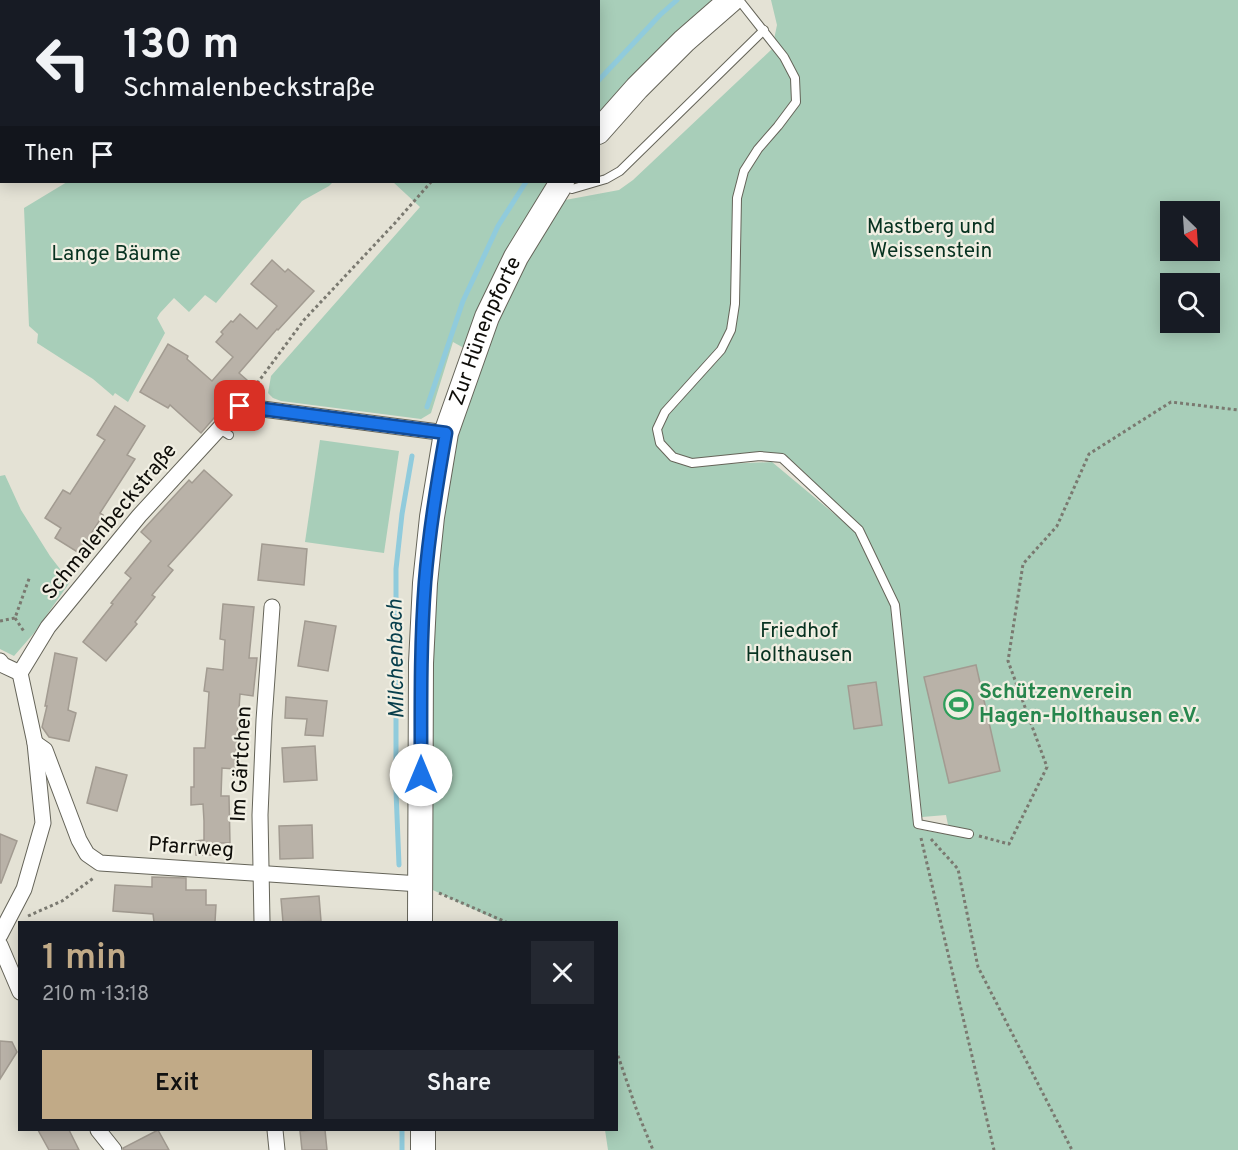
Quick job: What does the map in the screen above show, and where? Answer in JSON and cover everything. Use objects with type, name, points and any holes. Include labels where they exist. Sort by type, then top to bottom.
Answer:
[{"type":"main road","points":[[600,130],[637,88],[684,41],[731,0]]},
{"type":"main road","name":"Zur Hünenpforte","points":[[420,921],[421,663],[425,583],[432,517],[446,433],[487,317],[516,257],[565,184]]},
{"type":"main road","points":[[423,1131],[423,1150]]},
{"type":"street","name":"Schmalenbeckstraße","points":[[20,673],[48,627],[139,516],[224,431],[240,406]]},
{"type":"street","points":[[240,406],[446,433]]},
{"type":"street","name":"Im Gärtchen","points":[[262,921],[260,815],[262,756],[273,607]]},
{"type":"street","points":[[0,661],[3,665],[20,673],[35,742],[43,823],[24,889],[3,929]]},
{"type":"street","name":"Pfarrweg","points":[[35,742],[45,750],[52,765],[79,840],[87,854],[100,863],[420,884]]},
{"type":"street","points":[[0,945],[18,987]]},
{"type":"street","points":[[100,1131],[114,1150]]},
{"type":"street","points":[[275,1131],[277,1150]]},
{"type":"lane","points":[[740,0],[784,57],[795,78],[796,102],[758,149],[744,171],[737,198],[735,304],[731,330],[721,350],[665,412],[657,429],[660,443],[673,457],[692,463],[760,456],[782,458],[859,530],[895,604],[918,825],[969,834]]},
{"type":"lane","points":[[600,180],[620,171],[764,30]]},
{"type":"path","points":[[240,406],[304,320],[430,183]]},
{"type":"path","points":[[969,834],[1009,844],[1047,767],[1008,661],[1023,564],[1057,526],[1089,454],[1171,402],[1238,410]]},
{"type":"path","points":[[0,621],[15,618],[30,576]]},
{"type":"path","points":[[918,825],[994,1150]]},
{"type":"path","points":[[918,825],[958,869],[978,968],[1072,1150]]},
{"type":"path","points":[[18,921],[62,901],[97,875],[107,863]]},
{"type":"path","points":[[420,884],[504,921]]},
{"type":"path","points":[[3,929],[18,921]]},
{"type":"path","points":[[618,1056],[653,1150]]},
{"type":"green space","points":[[600,0],[725,0],[600,131]]},
{"type":"green space","name":"Mastberg und Weissenstein","points":[[771,0],[1238,0],[1238,1150],[608,1150],[605,1131],[618,1131],[618,921],[499,921],[420,884],[425,584],[473,353],[453,342],[431,413],[421,419],[281,401],[268,393],[271,376],[420,207],[394,183],[560,183],[549,203],[619,190],[633,180],[772,49],[777,25]],"holes":[[[781,454],[799,467],[860,529],[899,602],[922,817],[946,815],[950,835],[917,829],[892,605],[856,532],[772,462],[721,464],[721,456]]]},
{"type":"green space","name":"Lange Bäume","points":[[65,183],[332,183],[302,201],[216,303],[205,295],[189,312],[174,298],[160,313],[157,318],[165,333],[128,402],[115,393],[113,396],[93,379],[37,343],[38,334],[29,326],[24,208]]},
{"type":"green space","points":[[320,440],[399,451],[384,553],[305,542]]},
{"type":"green space","points":[[5,475],[21,510],[50,556],[70,582],[34,633],[14,656],[0,649],[0,476]]},
{"type":"building","points":[[272,260],[285,272],[288,269],[314,291],[239,373],[247,380],[201,433],[170,405],[168,408],[140,392],[168,344],[188,356],[187,359],[212,381],[233,357],[216,342],[223,334],[221,332],[240,314],[257,329],[277,306],[251,284]]},
{"type":"building","points":[[115,406],[145,426],[127,455],[135,459],[100,513],[103,515],[79,553],[55,538],[61,528],[45,518],[63,490],[70,494],[105,440],[97,435]]},
{"type":"building","points":[[204,470],[232,495],[168,566],[173,570],[152,595],[155,597],[135,622],[137,624],[106,661],[83,642],[131,578],[125,573],[151,541],[141,532],[189,480],[192,483]]},
{"type":"building","points":[[262,544],[307,549],[304,585],[258,580]]},
{"type":"building","points":[[223,604],[254,607],[249,658],[257,658],[253,696],[240,694],[235,769],[222,768],[221,796],[229,796],[230,843],[220,843],[220,855],[196,855],[196,841],[204,840],[204,821],[203,804],[191,805],[191,787],[194,787],[194,748],[205,748],[209,692],[204,691],[207,668],[223,670],[225,640],[220,639]]},
{"type":"building","points":[[305,621],[336,626],[328,671],[298,666]]},
{"type":"building","points":[[55,653],[77,658],[68,710],[76,713],[69,741],[49,737],[42,727]]},
{"type":"building","points":[[976,665],[1000,771],[949,783],[924,677]]},
{"type":"building","points":[[876,682],[882,725],[854,729],[848,686]]},
{"type":"building","points":[[286,697],[327,701],[323,736],[305,735],[307,719],[285,718]]},
{"type":"building","points":[[315,746],[317,780],[284,782],[282,748]]},
{"type":"building","points":[[96,767],[127,775],[117,811],[87,803]]},
{"type":"building","points":[[312,825],[313,858],[280,859],[279,826]]},
{"type":"building","points":[[0,834],[17,841],[1,883],[0,883]]},
{"type":"building","points":[[152,877],[186,878],[186,890],[206,890],[206,905],[216,905],[215,921],[154,921],[153,914],[113,911],[115,885],[152,887]]},
{"type":"building","points":[[319,896],[321,921],[283,921],[281,899]]},
{"type":"building","points":[[0,1041],[12,1042],[17,1052],[0,1079]]},
{"type":"building","points":[[39,1131],[70,1131],[79,1150],[49,1150]]},
{"type":"building","points":[[159,1131],[169,1150],[124,1150],[123,1148]]},
{"type":"building","points":[[300,1131],[325,1131],[327,1150],[302,1150]]},
{"type":"waterway","name":"Milchenbach","points":[[600,79],[677,0]]},
{"type":"waterway","name":"Milchenbach","points":[[427,407],[463,301],[498,226],[525,183]]},
{"type":"waterway","name":"Milchenbach","points":[[399,865],[396,791],[396,569],[412,456]]},
{"type":"waterway","name":"Milchenbach","points":[[402,1131],[402,1150]]},
{"type":"place","name":"Schützenverein Hagen-Holthausen e.V.","points":[[958,704]]},
{"type":"route","points":[[240,406],[446,433],[432,517],[425,583],[421,663],[421,775]]},
{"type":"park label","name":"Friedhof Holthausen","points":[[799,643]]}]
